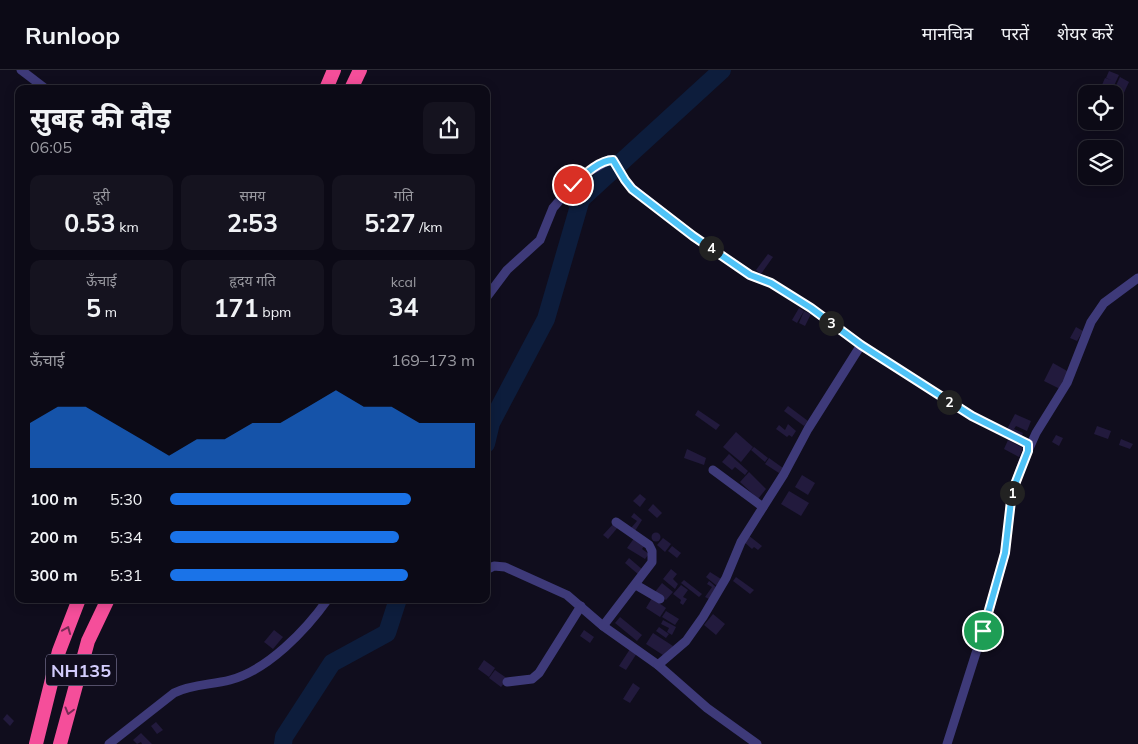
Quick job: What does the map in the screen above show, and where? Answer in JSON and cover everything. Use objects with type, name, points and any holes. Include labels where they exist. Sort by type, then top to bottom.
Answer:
[{"type":"highway","points":[[328,85],[334,70]]},
{"type":"highway","points":[[353,85],[360,70]]},
{"type":"highway","name":"NH135","points":[[36,744],[59,651],[78,603]]},
{"type":"highway","name":"NH135","points":[[60,744],[88,641],[106,603]]},
{"type":"street","points":[[22,70],[41,85]]},
{"type":"street","points":[[490,293],[507,270],[540,240],[552,208],[584,175],[609,160],[615,162],[632,189],[742,270],[771,283],[803,303],[861,345],[972,416],[1028,444],[1028,451]]},
{"type":"street","points":[[946,744],[983,631],[1005,553],[1012,492],[1028,451],[1036,433],[1068,382],[1091,322],[1104,304],[1138,278]]},
{"type":"street","points":[[658,665],[686,641],[703,617],[726,578],[741,542],[784,474],[808,429],[861,345]]},
{"type":"street","points":[[713,470],[763,507]]},
{"type":"street","points":[[603,626],[652,562],[652,551],[642,540],[616,522]]},
{"type":"street","points":[[490,568],[494,566],[504,567],[567,595],[603,626],[658,665],[707,708],[757,744]]},
{"type":"street","points":[[636,585],[660,599]]},
{"type":"street","points":[[109,744],[174,692],[186,687],[244,676],[260,666],[298,635],[325,603]]},
{"type":"street","points":[[507,682],[532,679],[539,672],[581,606]]},
{"type":"building","points":[[1109,71],[1119,75],[1114,85],[1102,85],[1105,78],[1111,80],[1106,78]]},
{"type":"building","points":[[1120,77],[1129,82],[1123,95],[1123,85],[1116,85]]},
{"type":"building","points":[[768,254],[773,257],[761,274],[756,270]]},
{"type":"building","points":[[799,308],[804,311],[797,323],[792,320]]},
{"type":"building","points":[[804,311],[811,314],[805,326],[799,323]]},
{"type":"building","points":[[1076,327],[1083,331],[1077,341],[1070,338]]},
{"type":"building","points":[[1053,363],[1069,372],[1060,389],[1044,381]]},
{"type":"building","points":[[788,406],[808,421],[804,426],[784,411]]},
{"type":"building","points":[[698,410],[720,425],[716,430],[695,415]]},
{"type":"building","points":[[1015,414],[1031,421],[1027,431],[1016,426],[1014,429],[1023,433],[1021,438],[1006,431]]},
{"type":"building","points":[[788,424],[796,431],[792,437],[789,435],[787,437],[776,429],[779,425],[785,430]]},
{"type":"building","points":[[1097,426],[1111,431],[1108,439],[1094,434]]},
{"type":"building","points":[[736,432],[753,447],[741,462],[723,447]]},
{"type":"building","points":[[1056,435],[1063,438],[1059,446],[1052,442]]},
{"type":"building","points":[[1121,439],[1133,444],[1130,449],[1119,445]]},
{"type":"building","points":[[1008,440],[1023,448],[1019,457],[1004,449]]},
{"type":"building","points":[[754,447],[768,458],[765,462],[751,450]]},
{"type":"building","points":[[687,449],[706,458],[704,465],[684,458]]},
{"type":"building","points":[[729,454],[748,471],[745,475],[735,467],[732,470],[722,462]]},
{"type":"building","points":[[769,458],[783,468],[779,473],[765,464]]},
{"type":"building","points":[[749,472],[766,489],[758,499],[740,482]]},
{"type":"building","points":[[802,475],[815,483],[808,495],[795,487]]},
{"type":"building","points":[[789,491],[809,503],[801,516],[781,504]]},
{"type":"building","points":[[640,494],[646,499],[640,507],[633,501]]},
{"type":"building","points":[[653,504],[662,513],[657,518],[648,510]]},
{"type":"building","points":[[634,513],[642,520],[635,531],[631,528],[637,521],[631,517]]},
{"type":"building","points":[[615,522],[619,526],[608,539],[603,535]]},
{"type":"building","points":[[656,532],[661,537],[656,542],[651,537]]},
{"type":"building","points":[[748,535],[762,546],[758,550],[754,547],[752,549],[743,541]]},
{"type":"building","points":[[635,537],[646,544],[642,549],[649,554],[645,559],[627,548]]},
{"type":"building","points":[[663,538],[671,544],[665,552],[657,545]]},
{"type":"building","points":[[672,546],[681,553],[677,558],[668,551]]},
{"type":"building","points":[[629,558],[643,570],[639,575],[625,563]]},
{"type":"building","points":[[671,569],[677,574],[673,579],[678,584],[675,589],[663,579]]},
{"type":"building","points":[[710,572],[721,579],[717,586],[706,577]]},
{"type":"building","points":[[736,577],[754,590],[750,594],[733,581]]},
{"type":"building","points":[[684,580],[702,594],[699,597],[681,583]]},
{"type":"building","points":[[709,581],[716,587],[709,599],[705,597],[712,587],[707,584]]},
{"type":"building","points":[[662,583],[673,592],[666,600],[655,592]]},
{"type":"building","points":[[681,585],[688,590],[683,597],[687,599],[683,605],[680,603],[681,600],[673,594]]},
{"type":"building","points":[[652,598],[666,608],[660,617],[646,608]]},
{"type":"building","points":[[666,611],[679,619],[675,625],[662,617]]},
{"type":"building","points":[[713,614],[725,624],[716,635],[704,625]]},
{"type":"building","points":[[620,617],[642,635],[637,641],[615,623]]},
{"type":"building","points":[[663,620],[676,627],[672,635],[667,632],[669,628],[661,624]]},
{"type":"building","points":[[659,627],[669,634],[666,638],[656,631]]},
{"type":"building","points":[[274,630],[283,637],[273,649],[264,642]]},
{"type":"building","points":[[584,630],[594,637],[590,643],[580,636]]},
{"type":"building","points":[[653,633],[673,646],[666,657],[646,644]]},
{"type":"building","points":[[630,649],[637,653],[626,670],[619,666]]},
{"type":"building","points":[[484,660],[495,668],[489,677],[478,669]]},
{"type":"building","points":[[495,670],[508,679],[501,687],[489,678]]},
{"type":"building","points":[[633,683],[640,688],[630,703],[623,699]]},
{"type":"building","points":[[7,714],[14,721],[10,726],[3,719]]},
{"type":"building","points":[[156,722],[163,730],[157,734],[151,726]]},
{"type":"building","points":[[141,733],[152,744],[142,744],[141,742],[137,744],[133,740]]},
{"type":"waterway","points":[[490,427],[546,319],[581,199],[722,70]]},
{"type":"waterway","points":[[283,744],[284,737],[332,663],[387,633],[397,603]]},
{"type":"route","points":[[573,185],[590,171],[609,160],[613,160],[632,189],[693,236],[750,275],[771,283],[811,308],[861,345],[972,416],[1028,444],[1028,451],[1012,492],[1005,553],[983,631]]}]
